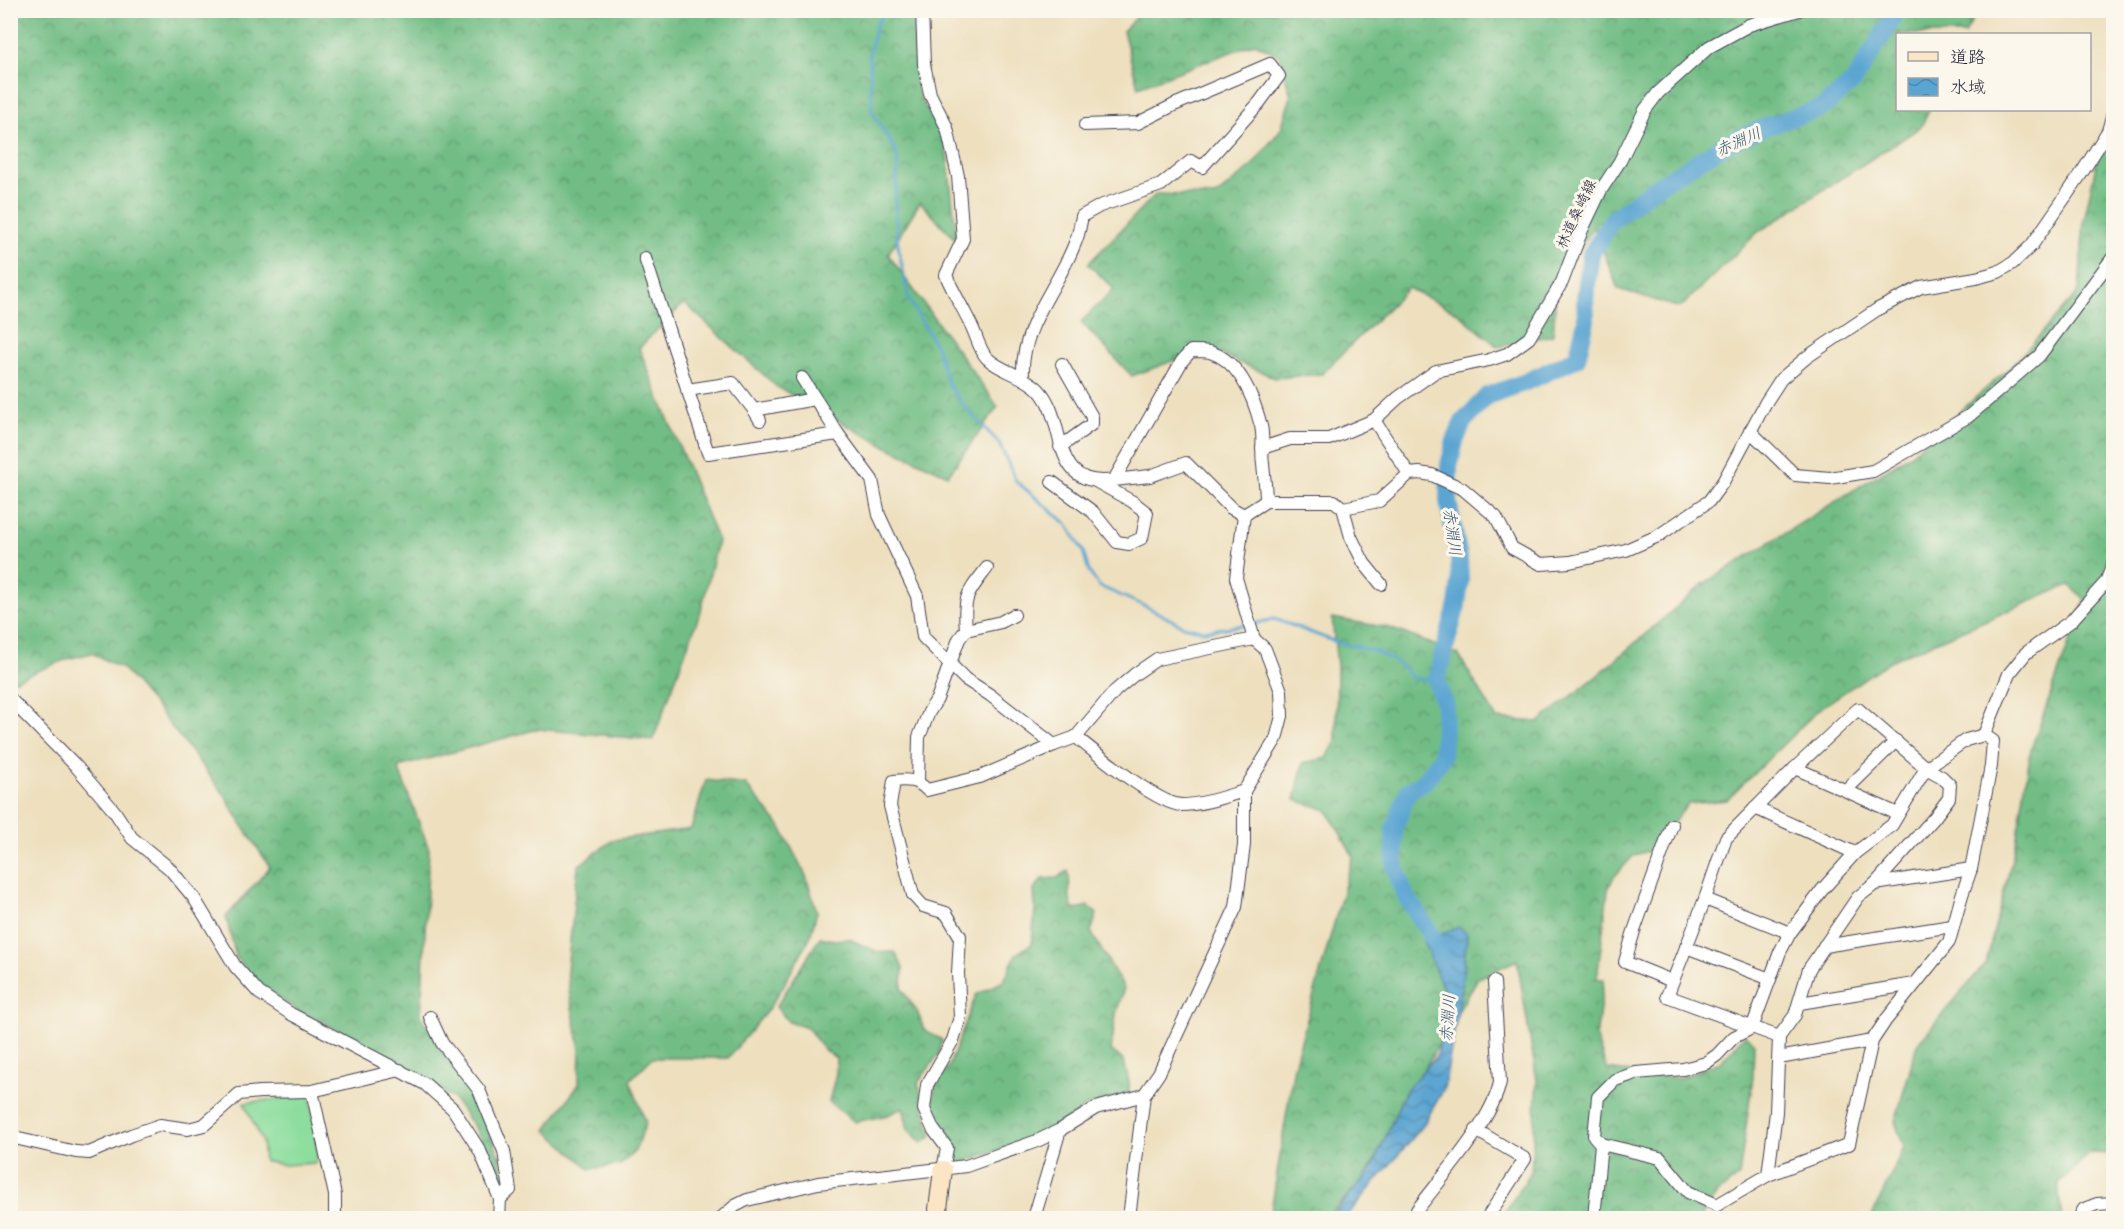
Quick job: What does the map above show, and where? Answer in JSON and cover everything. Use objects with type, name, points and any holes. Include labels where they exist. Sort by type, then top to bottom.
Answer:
[{"type":"street","points":[[922,10],[924,64],[930,94],[947,128],[958,176],[963,239],[946,275],[985,357],[1002,369],[1023,377],[1040,390],[1053,416],[1060,447],[1071,469],[1133,502],[1147,513],[1142,538],[1129,544],[1117,542],[1093,512],[1052,482]]},
{"type":"street","name":"林道桑崎線","points":[[1262,448],[1290,439],[1329,439],[1374,420],[1398,398],[1436,371],[1507,354],[1528,338],[1562,282],[1582,230],[1601,190],[1620,161],[1645,110],[1658,93],[1709,47],[1749,24],[1799,10]]},
{"type":"street","points":[[1023,377],[1022,361],[1035,317],[1076,243],[1082,216],[1100,206],[1161,185],[1191,161],[1202,167],[1259,103],[1279,76],[1270,64],[1138,123],[1085,125]]},
{"type":"street","points":[[1344,508],[1379,501],[1409,474],[1419,473],[1432,475],[1463,489],[1496,517],[1512,548],[1541,564],[1570,562],[1626,550],[1658,536],[1709,501],[1723,482],[1781,380],[1807,357],[1878,309],[1921,286],[1976,278],[1998,272],[2013,263],[2032,245],[2081,174],[2108,131],[2114,110]]},
{"type":"street","points":[[1750,431],[1796,474],[1830,478],[1872,471],[1969,416],[2039,356],[2114,256]]},
{"type":"street","points":[[645,258],[708,453],[838,434]]},
{"type":"street","points":[[1114,480],[1182,361],[1191,351],[1209,352],[1226,360],[1238,371],[1262,428],[1266,501]]},
{"type":"street","points":[[1060,447],[1092,424],[1092,417],[1062,364]]},
{"type":"street","points":[[802,378],[838,434],[872,480],[879,515],[917,596],[923,637],[965,679],[990,695],[1054,744]]},
{"type":"street","points":[[687,390],[733,383],[757,415],[815,399]]},
{"type":"street","points":[[1374,420],[1409,474]]},
{"type":"street","points":[[1096,482],[1150,476],[1186,463],[1231,508],[1244,515]]},
{"type":"street","points":[[1244,515],[1266,501],[1334,501],[1344,508],[1351,537],[1364,563],[1382,584]]},
{"type":"street","points":[[1129,1218],[1144,1095],[1159,1073],[1236,907],[1244,845],[1244,791],[1276,739],[1282,716],[1281,691],[1265,649],[1253,636],[1236,578],[1244,515]]},
{"type":"street","points":[[1984,735],[2009,674],[2026,653],[2071,621],[2106,582],[2114,562]]},
{"type":"street","points":[[966,630],[967,594],[987,568]]},
{"type":"street","points":[[918,783],[919,737],[937,699],[959,639],[966,630],[1001,622],[1014,615]]},
{"type":"street","points":[[941,1218],[938,1209],[947,1148],[933,1129],[924,1108],[927,1085],[953,1040],[960,1017],[958,973],[960,936],[946,913],[923,906],[913,895],[890,806],[894,781],[907,779],[927,790],[980,777],[1054,744],[1076,737],[1114,691],[1158,659],[1253,636]]},
{"type":"street","points":[[10,699],[75,765],[115,812],[132,838],[169,868],[194,898],[236,966],[259,993],[291,1014],[425,1084],[453,1109],[480,1151],[500,1198],[502,1218]]},
{"type":"street","points":[[1768,1175],[1776,1112],[1779,1037],[1795,1016],[1809,969],[1858,897],[1875,884],[1949,798],[1950,785],[1942,777],[1926,768],[1858,709],[1726,838],[1667,996],[1779,1037]]},
{"type":"street","points":[[1984,735],[1994,744],[1971,869],[1949,942],[1914,984],[1872,1041],[1849,1144],[1768,1175],[1717,1204],[1688,1192],[1660,1158],[1601,1144],[1594,1136],[1598,1097],[1615,1080],[1636,1073],[1683,1069],[1706,1063],[1734,1037],[1752,1028],[1790,933],[1822,890],[1855,853],[1892,825],[1926,768],[1966,740],[1984,735]]},
{"type":"street","points":[[1076,737],[1125,775],[1161,798],[1179,805],[1209,801],[1244,791]]},
{"type":"street","points":[[1846,790],[1896,741]]},
{"type":"street","points":[[1796,768],[1898,814]]},
{"type":"street","points":[[1755,808],[1855,853]]},
{"type":"street","points":[[1672,825],[1625,962],[1672,981]]},
{"type":"street","points":[[1875,884],[1971,869]]},
{"type":"street","points":[[1705,899],[1790,933]]},
{"type":"street","points":[[1824,946],[1952,926]]},
{"type":"street","points":[[1686,947],[1770,979]]},
{"type":"street","points":[[1415,1218],[1417,1210],[1476,1130],[1498,1095],[1500,1082],[1494,982]]},
{"type":"street","points":[[1800,1003],[1914,984]]},
{"type":"street","points":[[430,1017],[442,1043],[479,1090],[494,1125],[504,1151],[510,1190],[500,1198]]},
{"type":"street","points":[[1779,1058],[1872,1041]]},
{"type":"street","points":[[10,1137],[89,1153],[107,1147],[131,1134],[160,1125],[188,1129],[204,1125],[239,1094],[312,1091],[400,1071]]},
{"type":"street","points":[[312,1091],[335,1195],[335,1218]]},
{"type":"street","points":[[721,1218],[735,1206],[747,1200],[818,1183],[966,1166],[1060,1130],[1096,1108],[1144,1095]]},
{"type":"street","points":[[1034,1218],[1060,1130]]},
{"type":"street","points":[[1476,1130],[1525,1159],[1487,1218]]},
{"type":"street","points":[[1594,1218],[1601,1144]]},
{"type":"street","points":[[2079,1218],[2084,1209],[2097,1204],[2114,1203]]},
{"type":"green space","points":[[11,11],[917,11],[914,46],[919,97],[943,134],[957,241],[920,202],[888,254],[998,407],[948,475],[885,446],[777,387],[684,303],[639,348],[718,541],[701,610],[653,740],[538,729],[398,767],[429,849],[421,1016],[436,1042],[476,1095],[500,1158],[505,1186],[501,1185],[476,1130],[453,1098],[359,1040],[300,1012],[261,987],[236,957],[226,917],[270,867],[224,794],[123,669],[92,653],[67,659],[11,682]]},
{"type":"green space","points":[[1142,11],[1977,11],[1966,33],[1896,33],[1896,111],[1929,111],[1921,127],[1758,232],[1680,308],[1618,289],[1594,227],[1557,281],[1553,335],[1498,347],[1458,313],[1408,288],[1322,374],[1275,378],[1207,348],[1132,376],[1081,322],[1114,289],[1088,264],[1156,194],[1216,196],[1252,166],[1281,129],[1291,96],[1279,55],[1255,43],[1138,87],[1123,31]]},
{"type":"green space","points":[[2113,126],[2113,1154],[2090,1153],[2058,1184],[2062,1218],[1982,1218],[1978,1214],[1959,1218],[1871,1218],[1904,1147],[1895,1122],[1917,1044],[1986,963],[2016,843],[2031,749],[2085,599],[2069,585],[1890,661],[1818,710],[1727,800],[1688,804],[1652,850],[1634,855],[1613,878],[1608,890],[1597,979],[1604,979],[1596,1038],[1607,1069],[1679,1078],[1720,1062],[1745,1035],[1754,1043],[1753,1077],[1739,1176],[1717,1194],[1700,1218],[1501,1218],[1531,1172],[1537,1081],[1517,960],[1478,978],[1414,1086],[1365,1178],[1326,1218],[1270,1218],[1294,1066],[1353,856],[1327,810],[1295,800],[1303,763],[1327,758],[1336,741],[1337,666],[1332,618],[1390,628],[1458,654],[1497,719],[1539,722],[1598,675],[1703,584],[1910,455],[2013,365],[2079,291],[2084,220],[2098,156]]},
{"type":"green space","points":[[706,780],[746,785],[780,826],[806,876],[817,912],[810,937],[767,1011],[728,1058],[652,1058],[630,1080],[646,1123],[635,1151],[620,1165],[590,1169],[546,1130],[579,1084],[580,1049],[567,971],[578,866],[613,840],[691,829]]},
{"type":"green space","points":[[1068,871],[1070,896],[1074,910],[1088,906],[1097,914],[1091,932],[1124,988],[1116,1014],[1111,1050],[1124,1061],[1129,1092],[1083,1109],[1052,1128],[1011,1146],[951,1166],[949,1142],[932,1110],[935,1083],[949,1066],[976,995],[1004,981],[1016,954],[1032,944],[1034,890],[1042,879],[1057,878]]},
{"type":"green space","points":[[820,937],[834,940],[849,939],[878,952],[895,952],[903,968],[902,989],[918,1013],[924,1030],[942,1040],[939,1054],[918,1083],[932,1136],[922,1143],[908,1129],[903,1107],[888,1115],[855,1122],[829,1102],[836,1073],[836,1058],[823,1049],[808,1028],[789,1022],[776,1007]]},
{"type":"green space","points":[[310,1095],[318,1154],[315,1163],[284,1165],[264,1161],[262,1141],[244,1103]]},
{"type":"water","points":[[1459,927],[1467,934],[1461,994],[1444,1089],[1422,1127],[1345,1218],[1330,1218],[1371,1170],[1406,1090],[1437,1055],[1443,1029],[1444,991],[1423,941]]},
{"type":"waterway","points":[[885,10],[876,25],[869,55],[872,112],[896,151],[898,164],[895,203],[898,246],[909,300],[936,346],[948,384],[963,405],[999,443],[1016,481],[1067,524],[1083,551],[1089,572],[1099,586],[1183,626],[1204,631],[1245,625]]},
{"type":"waterway","name":"赤淵川","points":[[1441,959],[1435,941],[1404,893],[1395,865],[1394,830],[1408,791],[1424,782],[1442,757],[1445,706],[1436,680],[1457,605],[1460,581],[1459,558],[1448,501],[1449,465],[1463,422],[1487,396],[1526,382],[1577,358],[1586,321],[1585,299],[1591,254],[1612,220],[1654,188],[1728,143],[1770,125],[1822,108],[1854,81],[1898,10]]},
{"type":"waterway","points":[[1252,624],[1275,619],[1336,642],[1377,652],[1398,663],[1412,678],[1436,680]]}]
